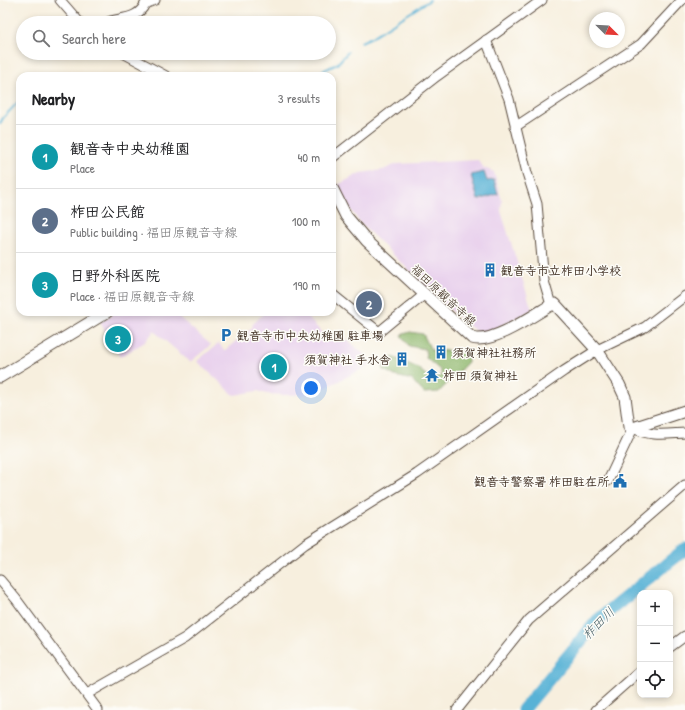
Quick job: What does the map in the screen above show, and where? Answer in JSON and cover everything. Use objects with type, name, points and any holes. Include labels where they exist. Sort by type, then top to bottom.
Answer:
[{"type":"main road","name":"福田原観音寺線","points":[[336,196],[346,216],[367,241],[467,335],[478,340],[498,335],[551,305]]},
{"type":"main road","points":[[551,305],[558,306],[569,320],[598,350],[619,384],[625,397],[628,425],[633,428],[685,411]]},
{"type":"main road","points":[[0,377],[100,316]]},
{"type":"street","points":[[60,0],[74,16]]},
{"type":"street","points":[[135,16],[142,10],[145,4],[155,0]]},
{"type":"street","points":[[336,155],[486,40],[542,0]]},
{"type":"street","points":[[515,127],[641,44],[682,0]]},
{"type":"street","points":[[486,40],[509,99],[515,127],[537,204],[544,281],[551,305]]},
{"type":"street","points":[[136,60],[159,72]]},
{"type":"street","points":[[336,297],[379,332],[425,294]]},
{"type":"street","points":[[87,694],[185,638],[305,544],[417,474],[526,397],[598,350],[645,327],[685,296]]},
{"type":"street","points":[[608,481],[633,428],[643,433],[656,435],[685,433]]},
{"type":"street","points":[[456,710],[529,620],[685,486]]},
{"type":"street","points":[[0,580],[16,599],[98,710]]},
{"type":"street","points":[[673,645],[685,636]]},
{"type":"street","points":[[596,710],[637,674]]},
{"type":"shaded area","points":[[478,160],[484,168],[494,172],[502,201],[501,211],[532,310],[486,333],[478,333],[456,315],[360,223],[343,198],[338,185],[360,173],[383,170],[397,164]]},
{"type":"shaded area","points":[[110,316],[178,316],[211,345],[190,362],[154,331],[145,342],[120,357],[100,322]]},
{"type":"shaded area","points":[[261,316],[307,316],[323,334],[335,335],[349,341],[374,363],[313,394],[285,395],[267,394],[258,391],[234,395],[197,361],[219,343],[224,351],[253,327],[252,325]]},
{"type":"green space","points":[[410,332],[423,334],[431,350],[467,352],[468,362],[439,392],[424,393],[412,380],[395,376],[384,370],[383,365],[393,357],[418,368],[428,377],[442,376],[440,370],[426,358],[425,349],[409,346],[401,335]]},
{"type":"water","points":[[484,172],[487,181],[494,180],[498,194],[478,200],[471,175]]},
{"type":"waterway","points":[[361,42],[372,37],[430,0]]},
{"type":"waterway","points":[[320,72],[337,64],[348,52]]},
{"type":"waterway","points":[[0,124],[3,118],[16,104]]},
{"type":"waterway","name":"柞田川","points":[[523,710],[598,620],[685,549]]},
{"type":"place","name":"観音寺市立柞田小学校","points":[[490,270]]},
{"type":"place","name":"柞田公民館","points":[[369,304]]},
{"type":"place","name":"観音寺市中央幼稚園 駐車場","points":[[226,335]]},
{"type":"place","name":"日野外科医院","points":[[118,339]]},
{"type":"place","name":"須賀神社社務所","points":[[441,352]]},
{"type":"place","name":"須賀神社 手水舎","points":[[402,359]]},
{"type":"place","name":"観音寺中央幼稚園","points":[[274,367]]},
{"type":"place","name":"柞田 須賀神社","points":[[432,375]]},
{"type":"place","name":"観音寺警察署 柞田駐在所","points":[[620,481]]}]
